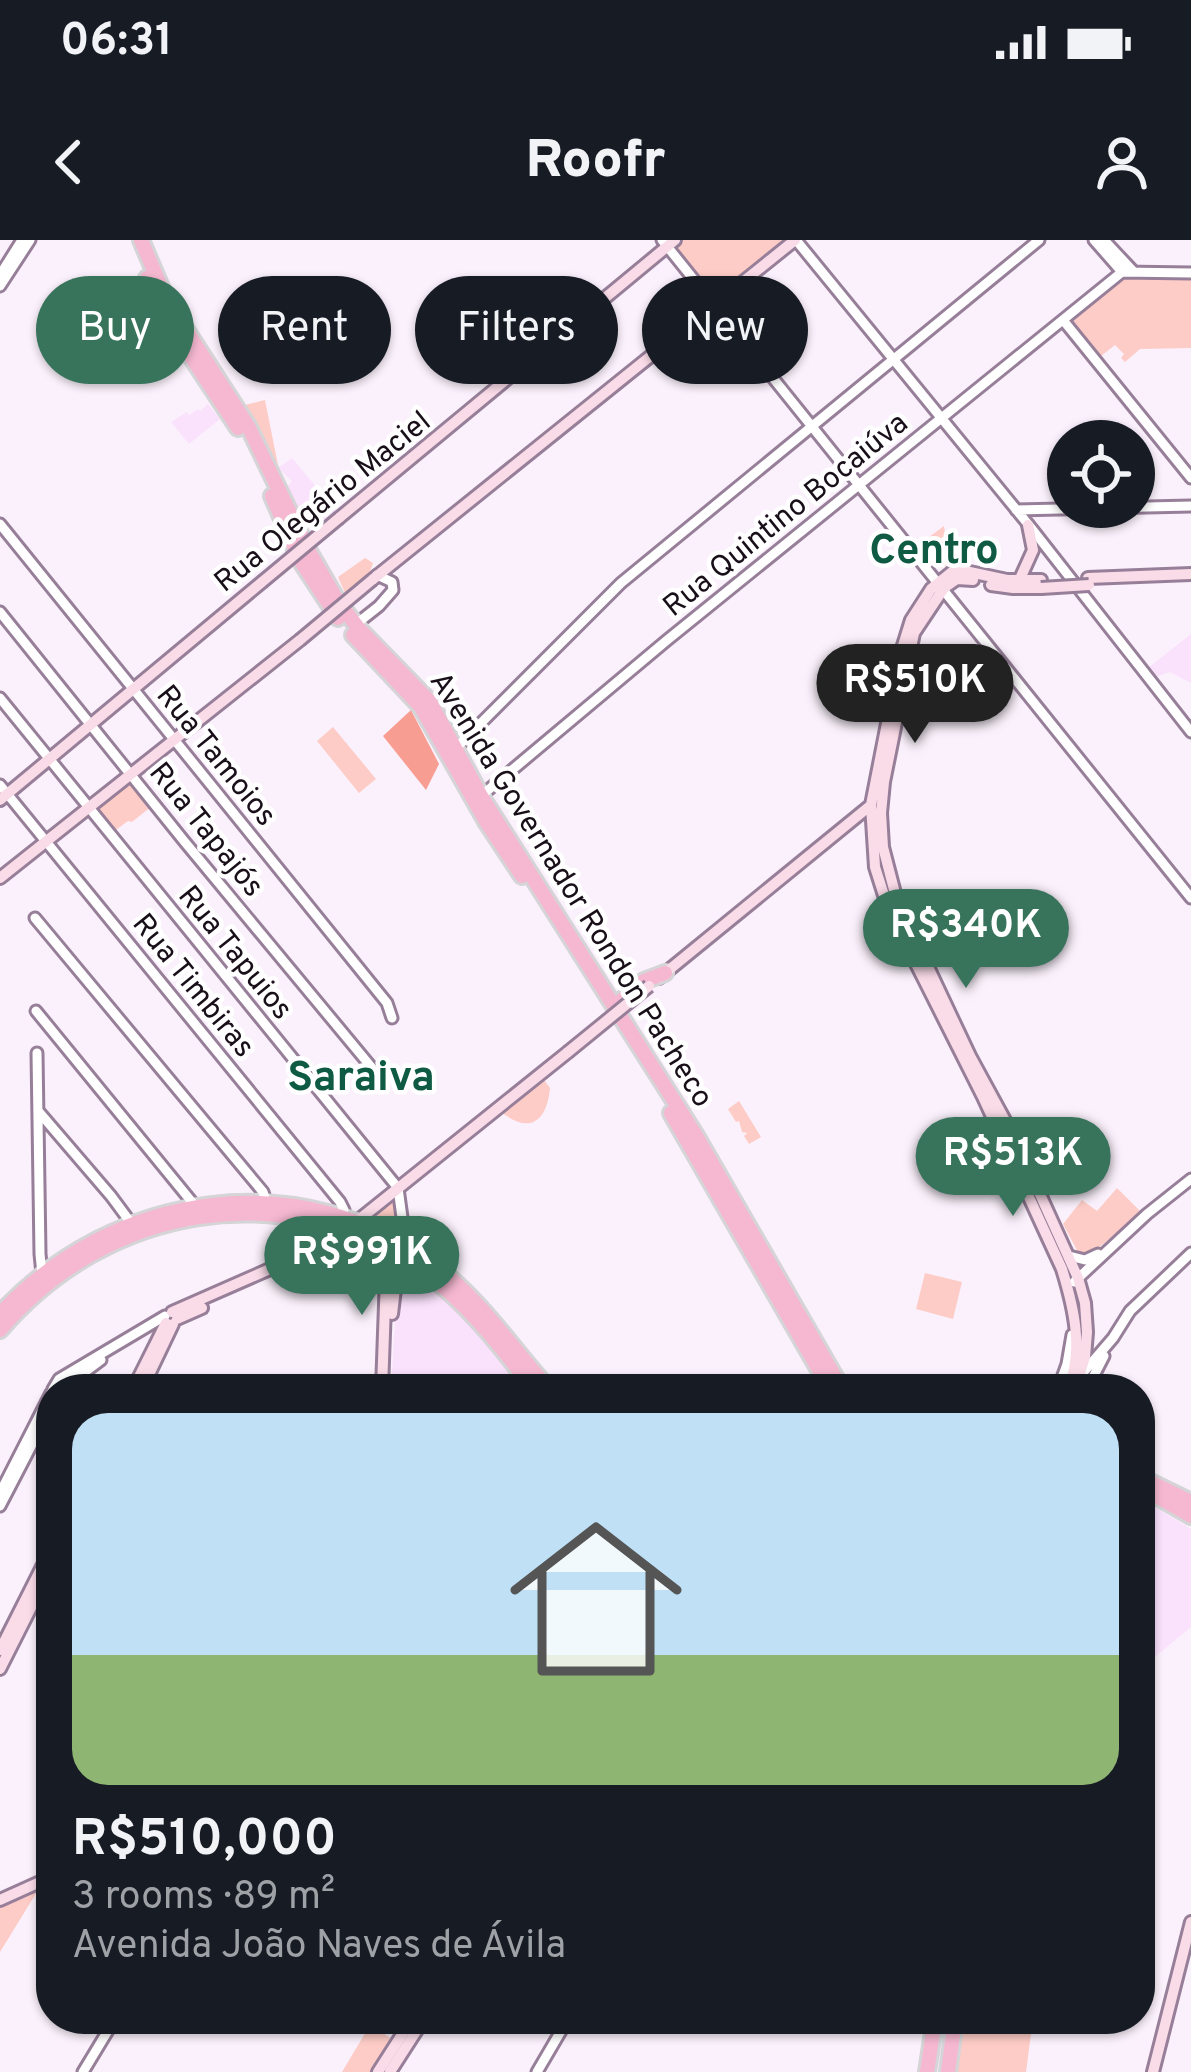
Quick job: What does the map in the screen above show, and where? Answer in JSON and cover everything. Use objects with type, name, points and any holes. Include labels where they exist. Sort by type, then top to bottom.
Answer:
[{"type":"main road","name":"Avenida Governador Rondon Pacheco","points":[[136,240],[166,299],[248,426],[307,548],[355,625],[424,695],[481,796],[695,1134],[833,1374]]},
{"type":"main road","name":"Avenida Governador Rondon Pacheco","points":[[136,240],[155,300],[239,428],[313,583],[365,649],[419,704],[487,823],[682,1132],[821,1374]]},
{"type":"main road","points":[[752,276],[796,240]]},
{"type":"main road","name":"Rua Olegário Maciel","points":[[2,793],[50,760],[668,242]]},
{"type":"main road","points":[[0,878],[642,364]]},
{"type":"main road","points":[[1019,581],[1033,550],[1028,525]]},
{"type":"main road","points":[[1041,584],[962,571],[949,574],[914,615],[906,632],[871,805],[875,867],[888,908],[1045,1217],[1070,1256],[1085,1303],[1088,1332],[1079,1374]]},
{"type":"main road","points":[[1077,1374],[1068,1288],[1045,1217],[1014,1137],[897,901],[883,847],[882,800],[908,656],[941,584],[964,578],[1003,587],[1190,576]]},
{"type":"main road","points":[[145,1374],[170,1319],[350,1241],[352,1226],[871,805]]},
{"type":"main road","points":[[615,1006],[644,981],[665,973]]},
{"type":"main road","points":[[0,1330],[74,1250],[130,1223],[196,1207],[267,1204],[306,1209],[406,1247],[475,1300],[529,1374]]},
{"type":"main road","points":[[0,1314],[45,1278],[113,1241],[154,1226],[201,1216],[271,1215],[352,1226],[423,1271],[527,1374]]},
{"type":"main road","points":[[386,1374],[387,1249]]},
{"type":"main road","points":[[388,1338],[396,1281],[406,1272],[423,1271]]},
{"type":"main road","points":[[1155,1483],[1191,1502]]},
{"type":"main road","points":[[1155,1496],[1191,1516]]},
{"type":"main road","points":[[0,1650],[36,1579]]},
{"type":"main road","points":[[0,1669],[36,1598]]},
{"type":"main road","points":[[0,1897],[36,1881]]},
{"type":"main road","points":[[1153,2072],[1191,1922]]},
{"type":"main road","points":[[378,2072],[402,2034]]},
{"type":"main road","points":[[390,2072],[414,2034]]},
{"type":"main road","points":[[927,2072],[933,2034]]},
{"type":"main road","points":[[948,2072],[953,2034]]},
{"type":"street","points":[[0,274],[26,240]]},
{"type":"street","points":[[0,286],[26,240]]},
{"type":"street","points":[[796,240],[1191,732]]},
{"type":"street","points":[[455,749],[621,583],[1039,240]]},
{"type":"street","points":[[1094,240],[1128,272],[1191,273]]},
{"type":"street","points":[[1104,240],[1128,272]]},
{"type":"street","points":[[668,242],[694,276]]},
{"type":"street","name":"Rua Quintino Bocaiúva","points":[[481,796],[666,641],[1128,272]]},
{"type":"street","points":[[1063,320],[1191,478]]},
{"type":"street","points":[[779,384],[1191,898]]},
{"type":"street","points":[[1016,510],[1191,506]]},
{"type":"street","name":"Rua Tamoios","points":[[0,524],[370,982],[392,1018]]},
{"type":"street","points":[[355,625],[393,590],[392,582],[378,575]]},
{"type":"street","name":"Rua Tapajós","points":[[0,612],[377,1074]]},
{"type":"street","name":"Rua Tapuios","points":[[0,698],[398,1189]]},
{"type":"street","name":"Rua Timbiras","points":[[2,793],[336,1197],[352,1226]]},
{"type":"street","points":[[35,918],[267,1204]]},
{"type":"street","points":[[36,1011],[196,1207]]},
{"type":"street","points":[[37,1053],[45,1278]]},
{"type":"street","points":[[38,1111],[130,1223]]},
{"type":"street","points":[[1068,1288],[1191,1178]]},
{"type":"street","points":[[398,1189],[406,1247]]},
{"type":"street","points":[[1070,1256],[1085,1260],[1113,1245]]},
{"type":"street","points":[[1085,1374],[1130,1311],[1191,1253]]},
{"type":"street","points":[[1063,1374],[1074,1318]]},
{"type":"street","points":[[79,1374],[170,1319]]},
{"type":"street","points":[[0,1493],[36,1427]]},
{"type":"street","points":[[0,1506],[36,1437]]},
{"type":"street","points":[[82,2072],[106,2034]]},
{"type":"street","points":[[537,2072],[559,2034]]},
{"type":"shaded area","points":[[673,240],[795,240],[751,276],[692,276],[666,245]]},
{"type":"shaded area","points":[[1121,275],[1191,275],[1191,348],[1140,349],[1125,362],[1115,345],[1101,356],[1070,319]]},
{"type":"shaded area","points":[[265,400],[278,465],[275,468],[245,405]]},
{"type":"shaded area","points":[[208,404],[220,419],[189,444],[171,422]]},
{"type":"shaded area","points":[[292,458],[338,513],[313,532],[289,492],[292,481],[278,468]]},
{"type":"shaded area","points":[[944,526],[949,564],[941,568],[918,545]]},
{"type":"shaded area","points":[[365,558],[373,563],[370,572],[345,593],[338,577]]},
{"type":"shaded area","points":[[1191,634],[1191,683],[1170,672],[1155,677],[1148,668]]},
{"type":"shaded area","points":[[411,710],[439,764],[426,790],[383,736]]},
{"type":"shaded area","points":[[333,727],[376,779],[359,793],[317,741]]},
{"type":"shaded area","points":[[132,780],[152,806],[113,832],[96,809]]},
{"type":"shaded area","points":[[542,1077],[550,1088],[541,1117],[520,1122],[500,1111]]},
{"type":"shaded area","points":[[739,1101],[761,1137],[749,1144],[747,1133],[728,1109]]},
{"type":"shaded area","points":[[1117,1188],[1142,1213],[1088,1256],[1079,1254],[1063,1224],[1082,1200],[1097,1211]]},
{"type":"shaded area","points":[[395,1197],[403,1237],[367,1220]]},
{"type":"shaded area","points":[[925,1273],[962,1282],[953,1319],[916,1309]]},
{"type":"shaded area","points":[[421,1275],[475,1326],[514,1374],[392,1374],[397,1287],[404,1277]]},
{"type":"shaded area","points":[[1155,1507],[1191,1529],[1191,1627],[1155,1657]]},
{"type":"shaded area","points":[[36,1889],[0,1952],[0,1904]]},
{"type":"shaded area","points":[[365,2034],[384,2034],[397,2042],[379,2072],[342,2072]]},
{"type":"shaded area","points":[[959,2034],[1031,2034],[1026,2072],[953,2072]]},
{"type":"district","name":"Centro","points":[[934,548]]},
{"type":"district","name":"Saraiva","points":[[361,1075]]}]
